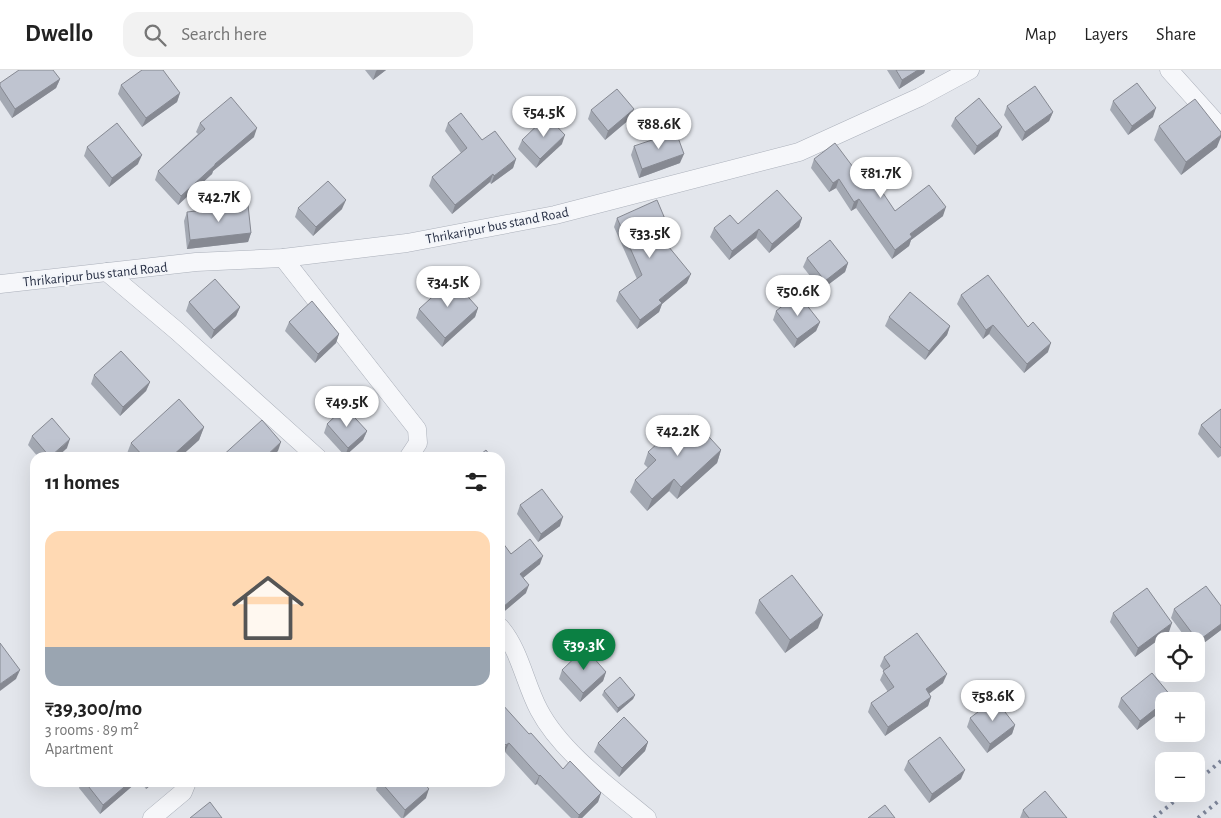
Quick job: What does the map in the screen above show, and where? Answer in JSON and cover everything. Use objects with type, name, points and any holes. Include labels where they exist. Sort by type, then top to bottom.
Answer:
[{"type":"street","name":"Thrikaripur bus stand Road","points":[[0,284],[196,262],[283,258],[406,243],[555,215],[799,152],[920,97],[970,70]]},
{"type":"street","points":[[1168,70],[1221,128]]},
{"type":"street","points":[[283,258],[416,428],[418,443],[412,452]]},
{"type":"street","points":[[107,272],[177,331],[311,452]]},
{"type":"street","points":[[505,635],[513,647],[538,709],[549,727],[585,766],[647,818]]},
{"type":"street","points":[[152,818],[183,792],[185,787]]},
{"type":"building","points":[[19,70],[53,70],[60,79],[15,109],[0,83]]},
{"type":"building","points":[[142,70],[163,70],[180,93],[146,118],[121,85]]},
{"type":"building","points":[[896,70],[918,70],[902,80]]},
{"type":"building","points":[[1137,83],[1156,108],[1132,126],[1113,101]]},
{"type":"building","points":[[1035,86],[1053,112],[1025,132],[1007,106]]},
{"type":"building","points":[[617,89],[634,109],[608,131],[591,110]]},
{"type":"building","points":[[231,97],[257,128],[181,196],[158,171],[205,129],[200,123]]},
{"type":"building","points":[[979,98],[1002,127],[977,146],[955,118]]},
{"type":"building","points":[[1195,99],[1221,132],[1221,135],[1186,162],[1159,126]]},
{"type":"building","points":[[461,113],[482,140],[495,131],[516,159],[494,176],[493,174],[455,205],[432,177],[467,148],[448,123]]},
{"type":"building","points":[[547,116],[565,135],[540,159],[522,140]]},
{"type":"building","points":[[117,123],[142,155],[112,178],[87,147]]},
{"type":"building","points":[[676,132],[684,154],[642,169],[634,146]]},
{"type":"building","points":[[835,143],[859,175],[867,169],[895,211],[929,185],[946,207],[910,234],[912,237],[895,250],[859,199],[854,202],[839,179],[833,183],[814,159]]},
{"type":"building","points":[[328,181],[346,200],[316,227],[298,208]]},
{"type":"building","points":[[777,190],[802,218],[772,244],[759,229],[732,251],[714,228],[730,215],[738,224]]},
{"type":"building","points":[[657,200],[673,238],[664,241],[691,274],[659,300],[662,303],[640,320],[619,292],[642,275],[617,218]]},
{"type":"building","points":[[248,205],[251,233],[190,240],[187,212]]},
{"type":"building","points":[[830,240],[848,263],[825,281],[807,258]]},
{"type":"building","points":[[988,275],[1028,327],[1033,322],[1051,343],[1027,364],[993,325],[986,330],[961,295]]},
{"type":"building","points":[[215,279],[240,307],[214,330],[189,302]]},
{"type":"building","points":[[452,279],[478,308],[445,338],[419,309]]},
{"type":"building","points":[[910,292],[950,326],[929,351],[889,317]]},
{"type":"building","points":[[798,294],[820,322],[797,339],[776,311]]},
{"type":"building","points":[[312,301],[339,334],[318,354],[289,322]]},
{"type":"building","points":[[121,351],[150,382],[123,407],[94,375]]},
{"type":"building","points":[[179,399],[204,427],[177,452],[139,452],[131,443]]},
{"type":"building","points":[[345,407],[367,431],[348,448],[327,424]]},
{"type":"building","points":[[1221,409],[1221,448],[1201,425]]},
{"type":"building","points":[[689,415],[721,450],[681,487],[674,479],[652,499],[635,480],[656,460],[648,452]]},
{"type":"building","points":[[52,418],[70,439],[56,452],[46,452],[32,436]]},
{"type":"building","points":[[262,420],[281,442],[270,452],[227,452]]},
{"type":"building","points":[[542,489],[563,517],[541,534],[520,505]]},
{"type":"building","points":[[530,539],[543,556],[520,574],[529,585],[505,605],[505,546],[511,554]]},
{"type":"building","points":[[792,575],[823,615],[790,640],[759,600]]},
{"type":"building","points":[[1206,586],[1221,606],[1221,624],[1205,636],[1205,632],[1191,632],[1174,609]]},
{"type":"building","points":[[1147,588],[1172,623],[1160,632],[1155,632],[1155,636],[1138,648],[1113,613]]},
{"type":"building","points":[[917,633],[947,674],[926,689],[931,697],[888,727],[871,703],[894,687],[883,671],[890,666],[884,657]]},
{"type":"building","points":[[0,643],[20,670],[0,684]]},
{"type":"building","points":[[585,648],[606,672],[583,693],[562,670]]},
{"type":"building","points":[[1152,673],[1155,677],[1155,682],[1159,682],[1168,692],[1155,692],[1155,709],[1140,721],[1121,698]]},
{"type":"building","points":[[620,677],[635,695],[618,708],[604,691]]},
{"type":"building","points":[[995,699],[1015,725],[990,744],[970,718]]},
{"type":"building","points":[[505,707],[563,769],[570,761],[601,793],[579,815],[509,743],[506,745]]},
{"type":"building","points":[[624,717],[648,742],[622,768],[598,743]]},
{"type":"building","points":[[940,737],[965,770],[932,794],[908,761]]},
{"type":"building","points":[[89,787],[124,787],[103,805]]},
{"type":"building","points":[[385,787],[427,787],[429,789],[405,810]]},
{"type":"building","points":[[1045,791],[1067,818],[1029,818],[1023,810]]},
{"type":"building","points":[[210,802],[222,818],[190,818]]},
{"type":"building","points":[[885,805],[895,818],[868,818]]},
{"type":"railway","points":[[1205,774],[1221,761]]},
{"type":"railway","points":[[1198,818],[1221,799]]},
{"type":"railway","points":[[1154,818],[1173,802]]}]
